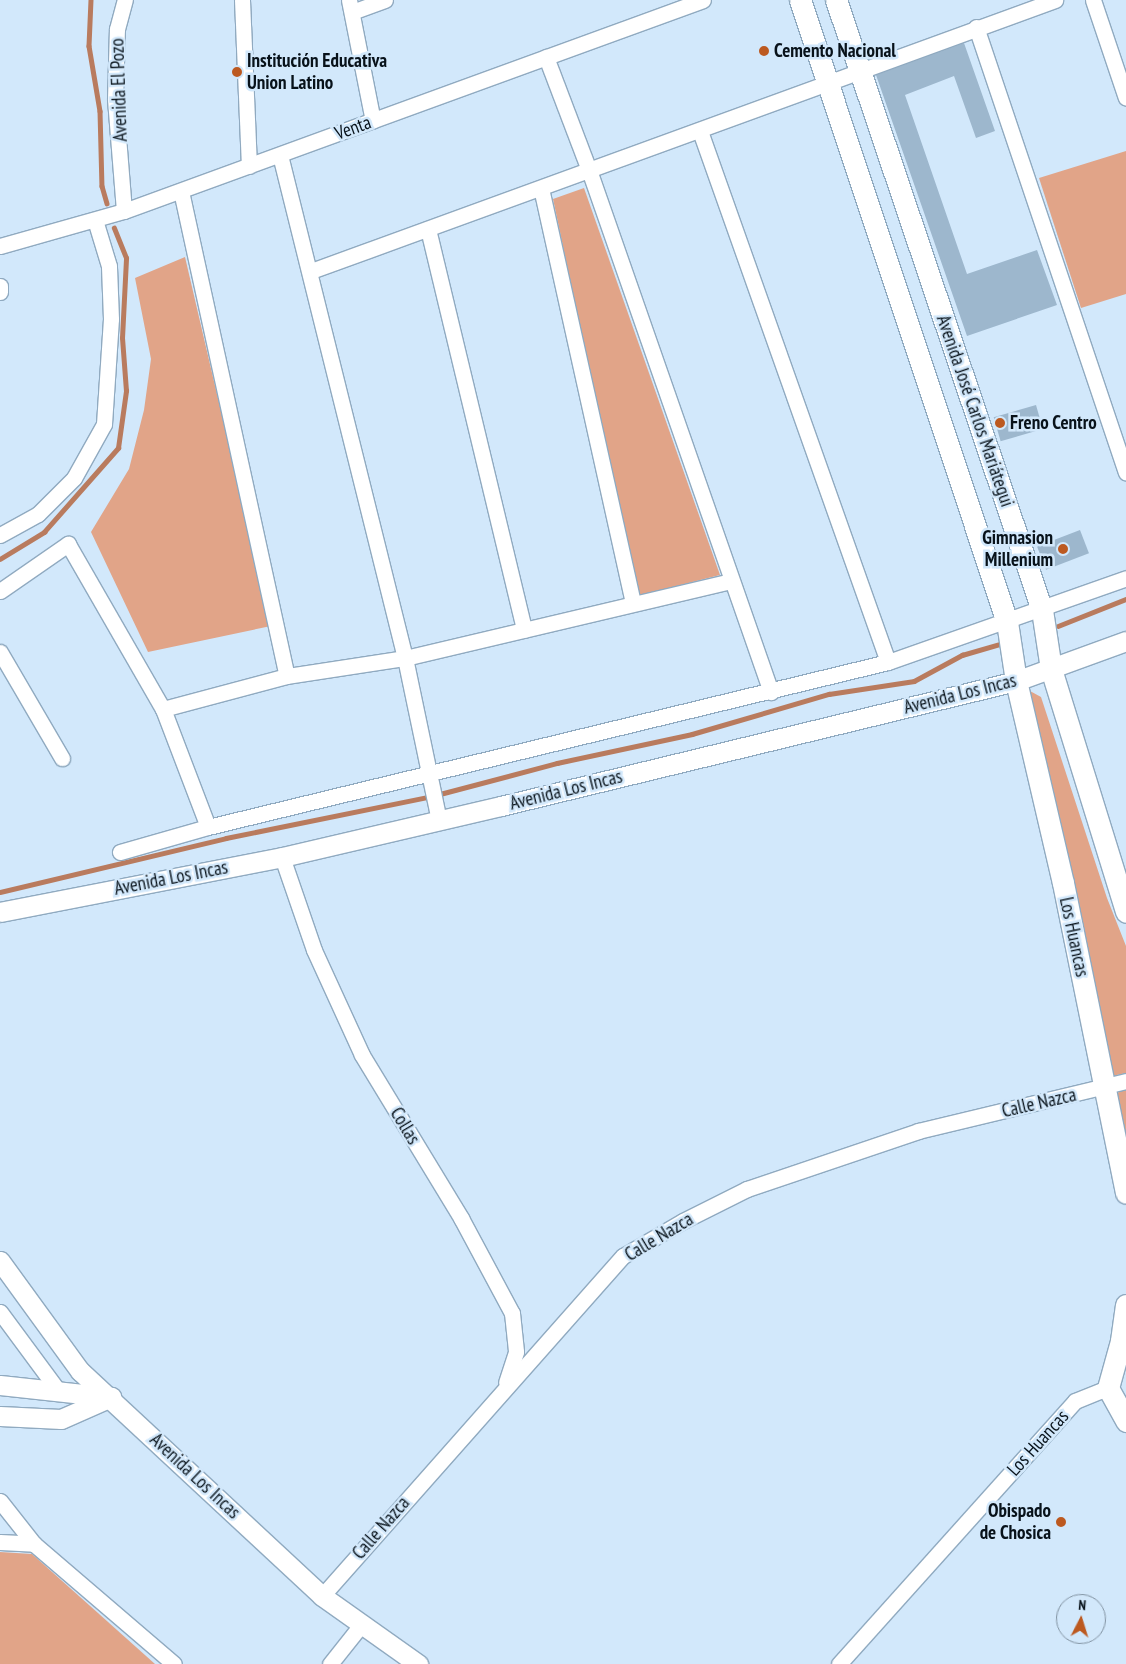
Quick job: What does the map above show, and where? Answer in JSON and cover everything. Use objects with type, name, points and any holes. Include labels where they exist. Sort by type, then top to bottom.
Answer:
[{"type":"main road","name":"Avenida José Carlos Mariátegui","points":[[800,0],[831,84],[1007,622],[1016,681]]},
{"type":"main road","name":"Avenida José Carlos Mariátegui","points":[[836,0],[1042,610],[1051,669],[1126,912]]},
{"type":"main road","name":"Los Huancas","points":[[1016,681],[1105,1088],[1126,1193]]},
{"type":"main road","points":[[1126,1305],[1121,1341],[1108,1388],[1126,1421]]},
{"type":"street","name":"Avenida El Pozo","points":[[124,211],[115,99],[117,29],[125,0]]},
{"type":"street","points":[[242,0],[249,166]]},
{"type":"street","points":[[373,121],[351,6],[385,0]]},
{"type":"street","name":"Venta","points":[[0,246],[124,211],[546,57],[663,6],[703,0]]},
{"type":"street","points":[[311,271],[831,84],[976,27],[1055,0]]},
{"type":"street","points":[[1093,0],[1126,98]]},
{"type":"street","points":[[976,27],[1126,472]]},
{"type":"street","points":[[546,57],[589,170],[730,581],[771,692]]},
{"type":"street","points":[[700,131],[888,662]]},
{"type":"street","points":[[280,155],[311,271],[405,658],[439,821]]},
{"type":"street","points":[[541,188],[634,603]]},
{"type":"street","points":[[181,190],[287,676]]},
{"type":"street","points":[[0,535],[38,514],[74,478],[104,424],[110,319],[109,266],[95,220]]},
{"type":"street","points":[[428,229],[524,630]]},
{"type":"street","points":[[0,286],[0,292]]},
{"type":"street","points":[[0,591],[68,544],[162,709],[208,827]]},
{"type":"street","points":[[120,852],[208,827],[429,775],[888,662],[1042,610],[1126,578]]},
{"type":"street","points":[[162,709],[287,676],[405,658],[730,581]]},
{"type":"street","name":"Avenida Los Incas","points":[[0,912],[282,857],[439,821],[1016,681],[1126,641]]},
{"type":"street","points":[[0,652],[62,758]]},
{"type":"street","name":"Collas","points":[[282,857],[314,950],[362,1055],[461,1218],[512,1313],[516,1352],[502,1391]]},
{"type":"street","name":"Calle Nazca","points":[[322,1596],[623,1256],[682,1221],[747,1189],[918,1131],[1105,1088],[1126,1081]]},
{"type":"street","name":"Avenida Los Incas","points":[[0,1261],[80,1371],[111,1397],[322,1596],[418,1664]]},
{"type":"street","points":[[0,1312],[57,1389]]},
{"type":"street","points":[[0,1385],[57,1389],[111,1397]]},
{"type":"street","name":"Los Huancas","points":[[839,1664],[1076,1401],[1108,1388]]},
{"type":"street","points":[[0,1416],[61,1419],[111,1397]]},
{"type":"street","points":[[0,1501],[34,1544],[174,1664]]},
{"type":"street","points":[[0,1542],[34,1544]]},
{"type":"street","points":[[330,1664],[361,1624]]},
{"type":"shaded area","points":[[1126,151],[1126,294],[1081,308],[1039,178]]},
{"type":"shaded area","points":[[584,188],[720,575],[637,596],[553,199]]},
{"type":"shaded area","points":[[185,257],[271,626],[148,652],[91,532],[129,469],[144,410],[151,359],[135,278]]},
{"type":"shaded area","points":[[1030,691],[1041,697],[1107,898],[1126,946],[1126,1073],[1098,1079],[1026,696]]},
{"type":"shaded area","points":[[1126,1086],[1126,1156],[1113,1097]]},
{"type":"shaded area","points":[[0,1552],[32,1554],[155,1664],[0,1664]]},
{"type":"building","points":[[964,43],[995,131],[976,138],[954,76],[905,95],[967,274],[1037,250],[1057,305],[967,336],[876,75]]},
{"type":"building","points":[[1036,405],[1043,429],[1001,441],[994,417]]},
{"type":"building","name":"Gimnasion Millenium","points":[[1080,530],[1089,553],[1046,570],[1037,546]]},
{"type":"waterway","points":[[91,0],[89,46],[100,111],[102,186],[107,203]]},
{"type":"waterway","points":[[0,559],[44,532],[118,448],[126,391],[122,338],[126,258],[114,228]]},
{"type":"waterway","points":[[1058,626],[1126,599]]},
{"type":"waterway","points":[[440,794],[557,763],[692,734],[829,694],[914,681],[962,655],[1003,643]]},
{"type":"waterway","points":[[0,892],[226,838],[428,797]]},
{"type":"place","name":"Cemento Nacional","points":[[764,51]]},
{"type":"place","name":"Institución Educativa Union Latino","points":[[237,72]]},
{"type":"place","name":"Freno Centro","points":[[1000,423]]},
{"type":"place","name":"Gimnasion Millenium","points":[[1063,549]]},
{"type":"place","name":"Obispado de Chosica","points":[[1061,1522]]}]
